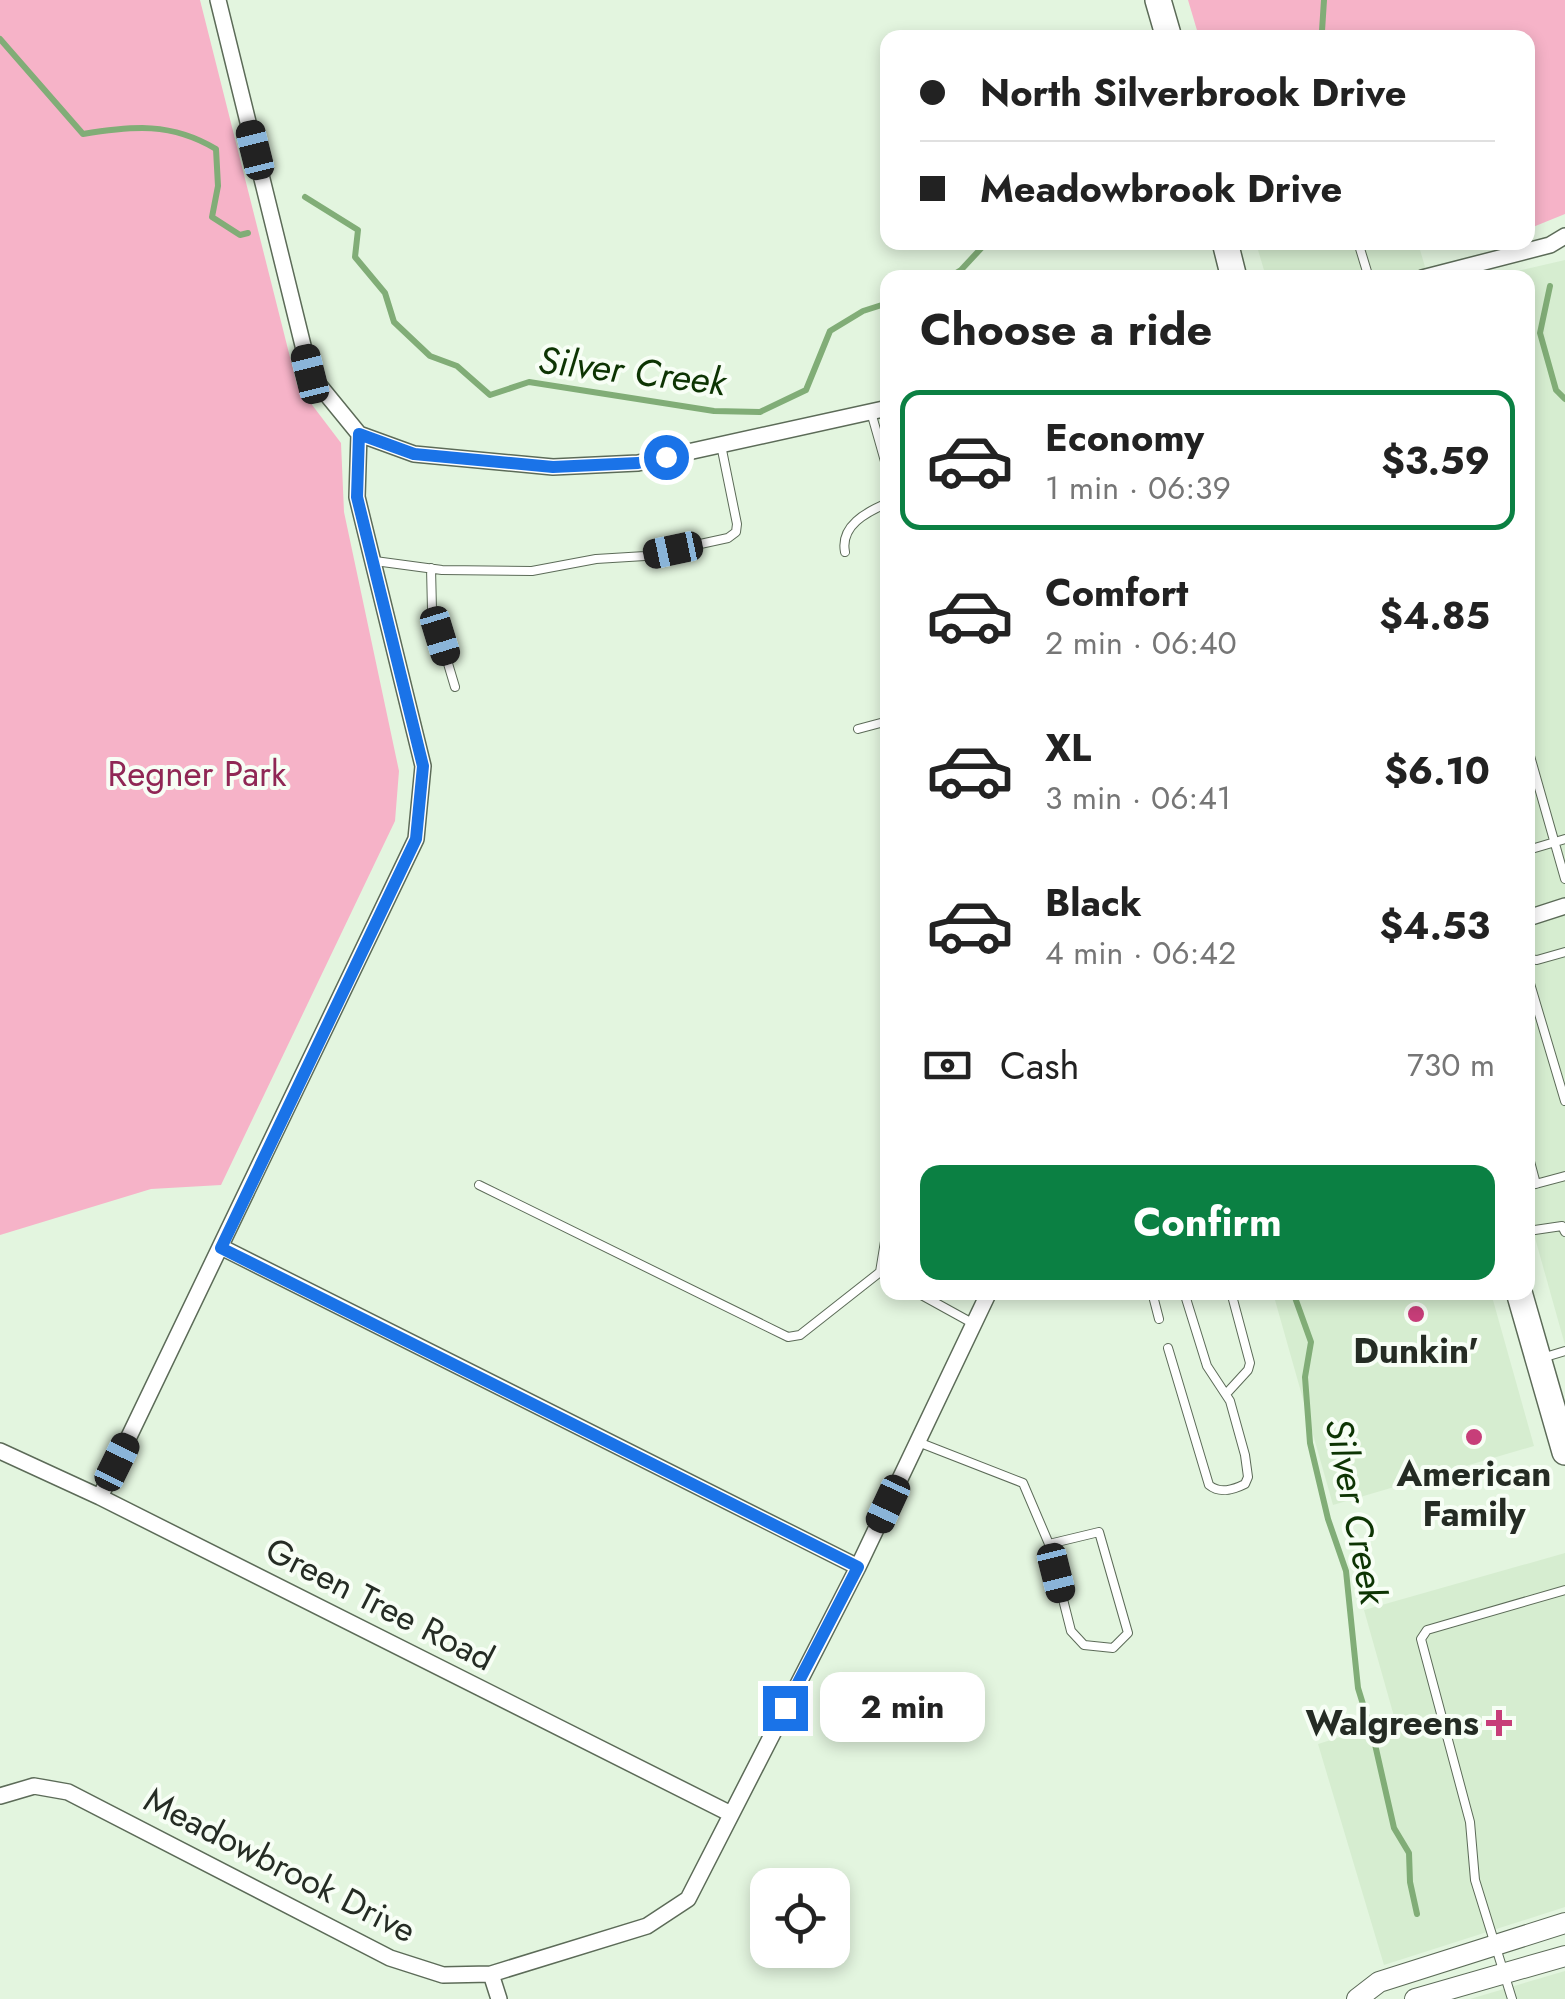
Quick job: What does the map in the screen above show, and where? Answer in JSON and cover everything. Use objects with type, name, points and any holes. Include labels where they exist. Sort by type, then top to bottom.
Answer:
[{"type":"main road","points":[[1158,0],[1166,30]]},
{"type":"main road","points":[[1521,1300],[1565,1452]]},
{"type":"street","points":[[218,0],[310,374],[359,434],[414,454],[553,467],[638,463],[880,410]]},
{"type":"street","points":[[1535,249],[1565,236]]},
{"type":"street","points":[[1476,270],[1533,250]]},
{"type":"street","points":[[100,1497],[416,839],[423,766],[357,497],[359,434]]},
{"type":"street","points":[[1535,916],[1565,906]]},
{"type":"street","points":[[221,1248],[858,1567]]},
{"type":"street","name":"Meadowbrook Drive","points":[[0,1796],[34,1786],[68,1792],[390,1958],[443,1975],[492,1974],[647,1926],[688,1898],[858,1567],[986,1300]]},
{"type":"street","name":"Green Tree Road","points":[[0,1451],[100,1497],[731,1814]]},
{"type":"street","points":[[1356,1999],[1378,1982],[1565,1924]]},
{"type":"street","points":[[1415,1999],[1565,1956]]},
{"type":"street","points":[[492,1974],[499,1999]]},
{"type":"lane","points":[[870,412],[880,445]]},
{"type":"lane","points":[[372,561],[431,568],[532,571],[596,559],[645,556],[728,538],[736,532],[738,524],[721,445]]},
{"type":"lane","points":[[844,552],[848,529],[880,508]]},
{"type":"lane","points":[[431,568],[432,610],[455,687]]},
{"type":"lane","points":[[858,729],[880,723]]},
{"type":"lane","points":[[1535,774],[1565,879]]},
{"type":"lane","points":[[1535,848],[1565,839]]},
{"type":"lane","points":[[1535,960],[1565,952]]},
{"type":"lane","points":[[1535,1001],[1565,1101]]},
{"type":"lane","points":[[1535,1184],[1565,1176]]},
{"type":"lane","points":[[478,1185],[788,1336],[800,1334],[880,1277]]},
{"type":"lane","points":[[1535,1230],[1562,1226],[1565,1232]]},
{"type":"lane","points":[[930,1300],[974,1324]]},
{"type":"lane","points":[[1154,1300],[1159,1318]]},
{"type":"lane","points":[[1168,1348],[1209,1485],[1234,1490],[1245,1484],[1248,1477],[1226,1394],[1207,1366],[1186,1300]]},
{"type":"lane","points":[[1226,1394],[1250,1363],[1233,1300]]},
{"type":"lane","points":[[1538,1359],[1565,1351]]},
{"type":"lane","points":[[918,1442],[1024,1483],[1049,1544],[1071,1631],[1084,1645],[1113,1648],[1128,1633],[1099,1532],[1049,1544]]},
{"type":"lane","points":[[1512,1999],[1475,1880],[1470,1822],[1421,1639],[1427,1630],[1565,1590]]},
{"type":"shaded area","points":[[1258,250],[1420,250],[1426,270],[1264,270]]},
{"type":"shaded area","points":[[1565,260],[1565,1345],[1535,1238],[1535,270],[1522,270]]},
{"type":"shaded area","points":[[1275,1300],[1493,1300],[1534,1446],[1333,1505]]},
{"type":"shaded area","points":[[1565,1553],[1565,1907],[1384,1965],[1318,1744],[1395,1720],[1364,1610]]},
{"type":"shaded area","points":[[1565,1971],[1565,1999],[1470,1999]]},
{"type":"green space","name":"Regner Park","points":[[0,0],[200,0],[297,385],[341,443],[344,512],[399,771],[395,821],[221,1185],[151,1189],[0,1235]]},
{"type":"green space","points":[[1188,0],[1565,0],[1565,214],[1535,226],[1535,30],[1197,30]]},
{"type":"waterway","points":[[1322,30],[1324,0]]},
{"type":"waterway","name":"Silver Creek","points":[[0,39],[83,134],[151,128],[183,134],[216,149],[218,186],[212,217],[240,235],[248,233]]},
{"type":"waterway","name":"Silver Creek","points":[[305,197],[358,230],[355,257],[385,293],[394,322],[430,356],[457,366],[490,395],[529,382],[714,411],[760,412],[806,390],[830,331],[880,306]]},
{"type":"waterway","name":"Silver Creek","points":[[961,270],[980,250]]},
{"type":"waterway","name":"Silver Creek","points":[[1550,286],[1540,333],[1556,390],[1565,399]]},
{"type":"waterway","name":"Silver Creek","points":[[1296,1300],[1311,1342],[1305,1377],[1310,1443],[1328,1519],[1346,1571],[1358,1688],[1394,1828],[1409,1853],[1417,1914]]},
{"type":"place","name":"Dunkin'","points":[[1416,1314]]},
{"type":"place","name":"American Family","points":[[1474,1437]]},
{"type":"place","name":"Walgreens","points":[[1499,1723]]},
{"type":"route","points":[[666,457],[638,463],[553,467],[414,454],[359,434],[357,497],[423,766],[416,839],[221,1248],[858,1567],[785,1708]]}]
